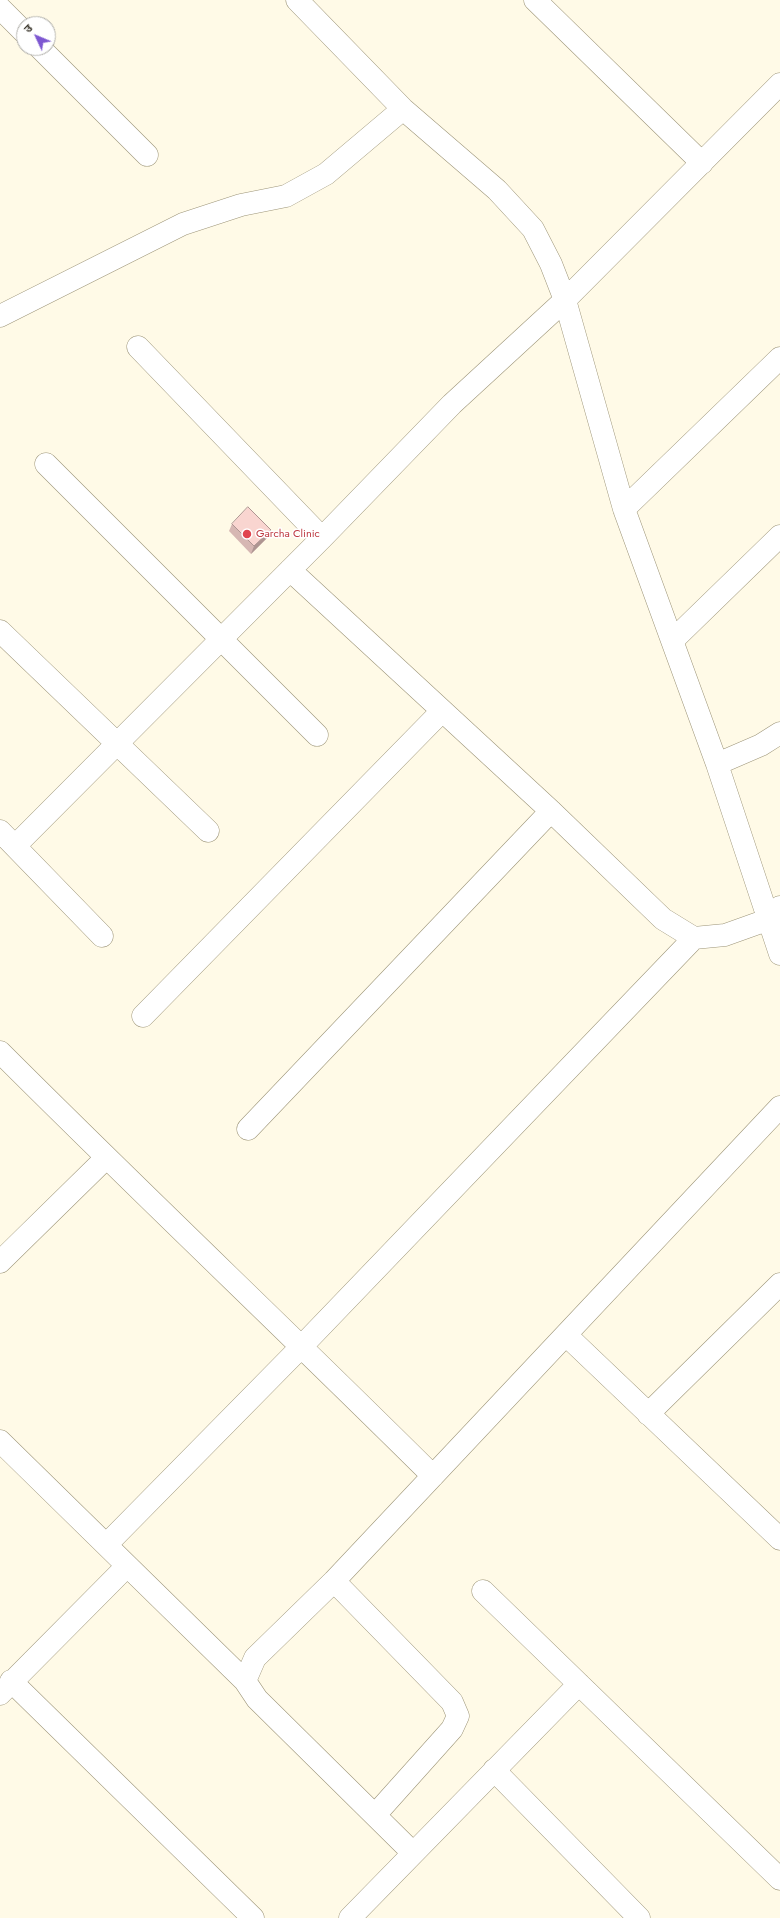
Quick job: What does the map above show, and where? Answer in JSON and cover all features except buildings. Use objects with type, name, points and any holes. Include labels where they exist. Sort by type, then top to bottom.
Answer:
[{"type":"street","points":[[297,0],[403,110],[497,190],[533,229],[551,264],[566,300],[624,509],[717,764],[774,913],[780,954]]},
{"type":"street","points":[[535,0],[702,163]]},
{"type":"street","points":[[0,8],[16,24]]},
{"type":"street","points":[[48,56],[147,155]]},
{"type":"street","points":[[16,845],[322,538],[452,404],[566,300],[780,84]]},
{"type":"street","points":[[0,316],[183,224],[241,205],[286,196],[326,174],[403,110]]},
{"type":"street","points":[[138,347],[322,538]]},
{"type":"street","points":[[624,509],[780,358]]},
{"type":"street","points":[[46,464],[316,736]]},
{"type":"street","points":[[672,641],[780,536]]},
{"type":"street","points":[[290,570],[550,811],[663,919],[694,938],[725,935],[774,913]]},
{"type":"street","points":[[0,631],[208,831]]},
{"type":"street","points":[[143,1016],[442,711]]},
{"type":"street","points":[[717,764],[761,745],[780,733]]},
{"type":"street","points":[[248,1129],[550,811]]},
{"type":"street","points":[[0,830],[102,936]]},
{"type":"street","points":[[107,1544],[302,1346],[694,938]]},
{"type":"street","points":[[0,1052],[106,1158],[302,1346],[433,1476]]},
{"type":"street","points":[[245,1681],[255,1658],[334,1580],[780,1107]]},
{"type":"street","points":[[0,1262],[106,1158]]},
{"type":"street","points":[[648,1414],[780,1284]]},
{"type":"street","points":[[566,1335],[780,1539]]},
{"type":"street","points":[[0,1441],[107,1544],[127,1566],[245,1681],[257,1699],[413,1853]]},
{"type":"street","points":[[127,1566],[5,1688],[252,1918]]},
{"type":"street","points":[[334,1580],[452,1702],[458,1716],[452,1729],[375,1815]]},
{"type":"street","points":[[483,1591],[780,1878]]},
{"type":"street","points":[[350,1918],[579,1684]]},
{"type":"street","points":[[494,1770],[639,1918]]},
{"type":"place","name":"Garcha Clinic","points":[[247,534]]}]
